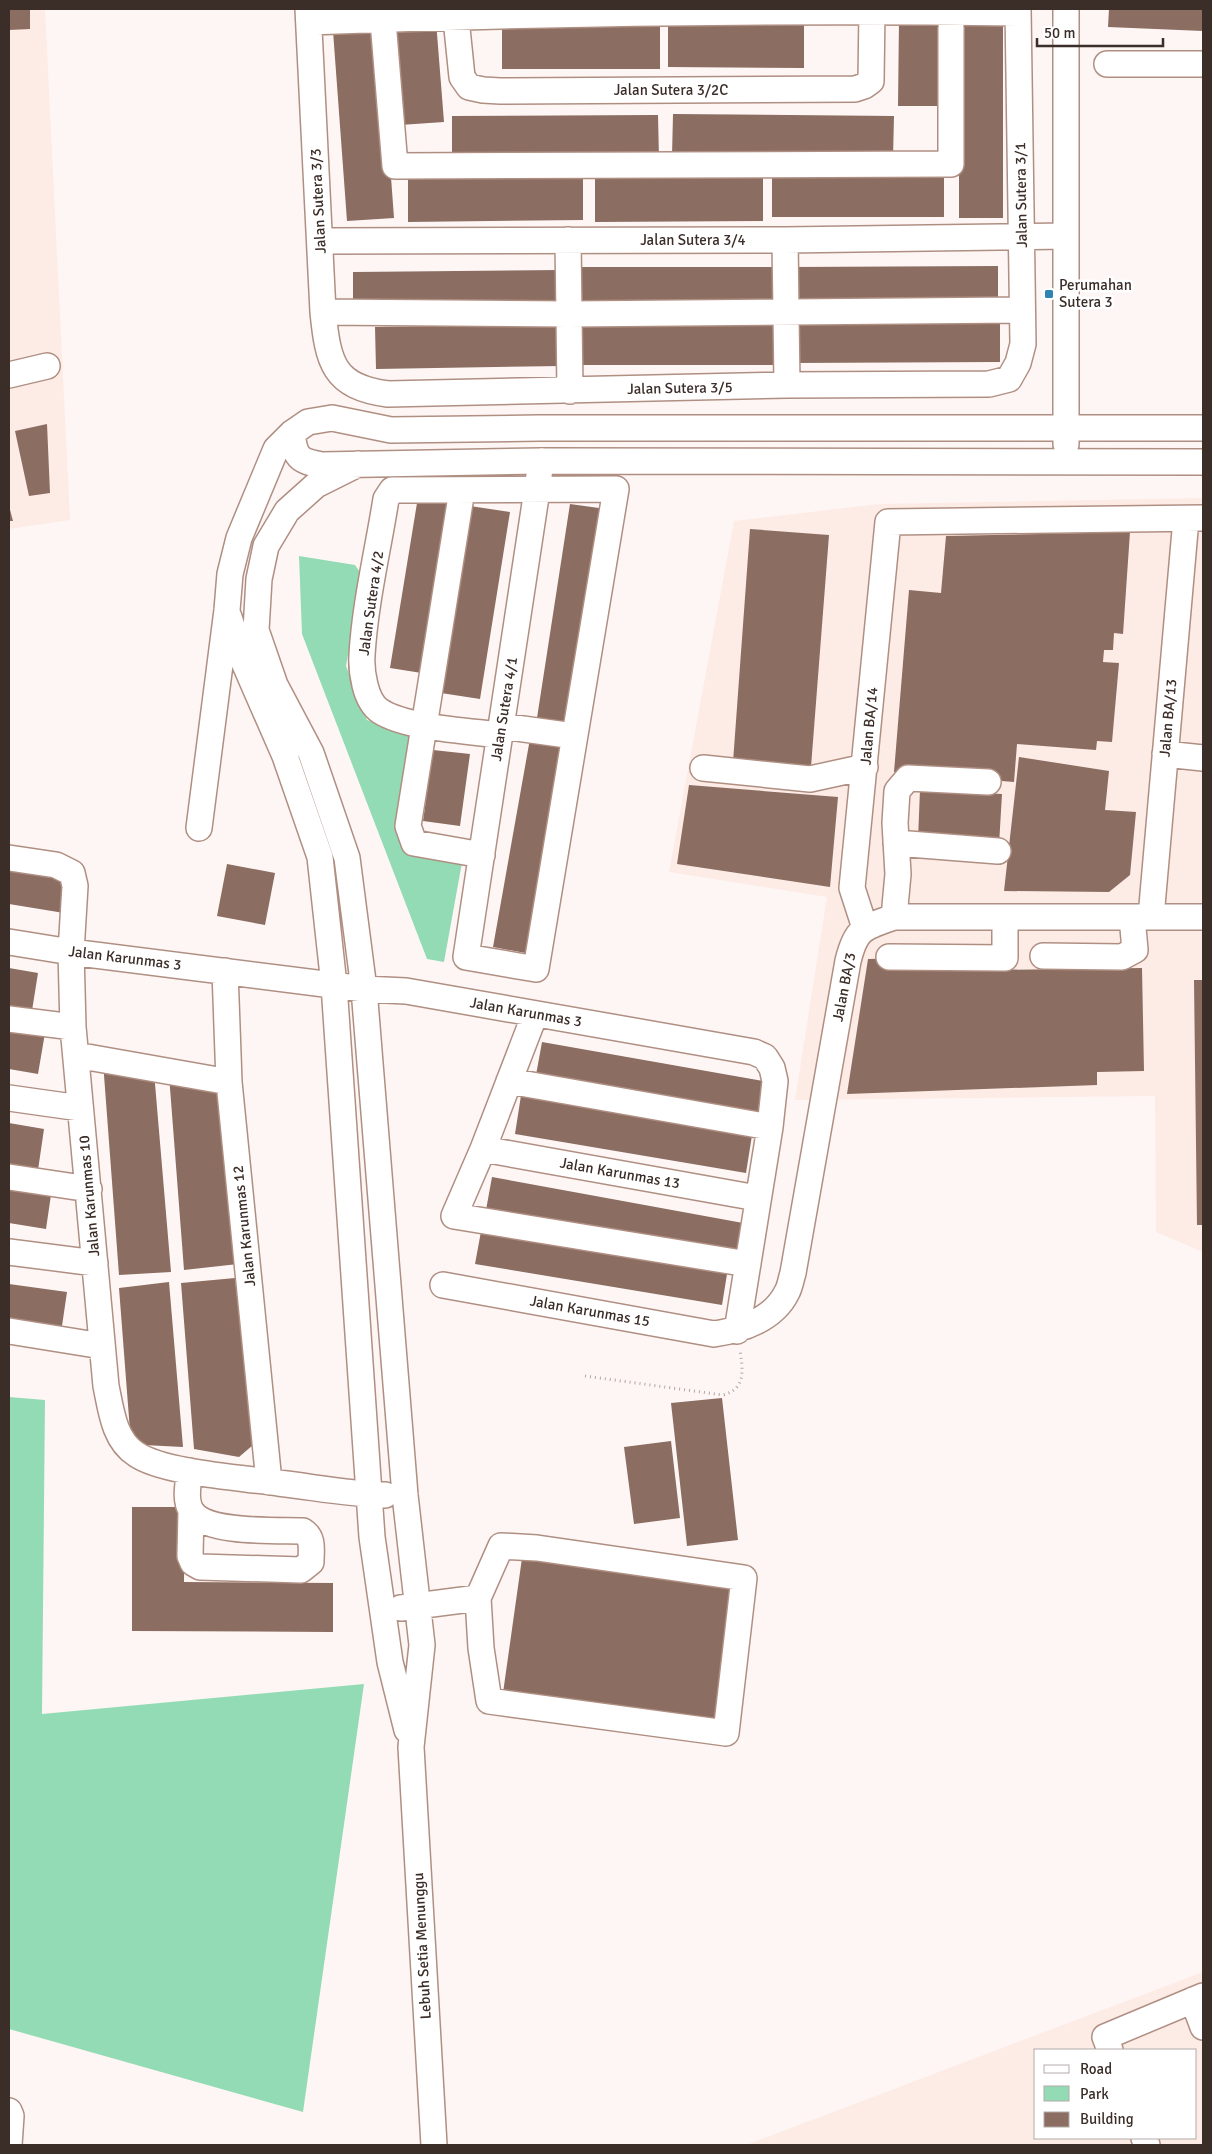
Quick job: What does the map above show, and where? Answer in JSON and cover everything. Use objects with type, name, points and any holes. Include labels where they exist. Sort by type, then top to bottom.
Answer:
[{"type":"street","points":[[1066,9],[1066,462]]},
{"type":"street","name":"Jalan Sutera 3/2C","points":[[455,12],[462,77],[469,87],[483,90],[855,89],[871,81],[872,10]]},
{"type":"street","points":[[383,14],[395,166],[952,164],[951,10]]},
{"type":"street","points":[[308,15],[455,12],[1018,11]]},
{"type":"street","name":"Jalan Sutera 3/1","points":[[1009,379],[1018,363],[1023,344],[1018,11]]},
{"type":"street","name":"Jalan Sutera 3/3","points":[[308,15],[323,312],[329,356],[339,375],[352,384]]},
{"type":"street","points":[[1107,64],[1203,64]]},
{"type":"street","name":"Jalan Sutera 3/4","points":[[320,241],[784,240],[1065,236]]},
{"type":"street","points":[[568,240],[570,391]]},
{"type":"street","points":[[784,240],[787,385]]},
{"type":"street","points":[[323,312],[569,314],[1022,310]]},
{"type":"street","points":[[9,375],[47,366]]},
{"type":"street","name":"Jalan Sutera 3/5","points":[[352,384],[368,391],[388,394],[787,385],[989,384],[1009,379]]},
{"type":"street","points":[[199,828],[230,574],[240,538],[276,449],[292,433],[308,422],[332,418],[391,430],[539,428],[1203,428]]},
{"type":"street","points":[[292,433],[294,450],[305,462],[322,465],[541,461],[1203,462]]},
{"type":"street","name":"Jalan Sutera 4/1","points":[[541,461],[466,957],[536,969],[574,736]]},
{"type":"street","points":[[358,464],[316,485],[288,511],[266,546],[259,579],[256,630],[275,685],[311,753],[348,858],[364,989],[405,1496],[422,1645],[411,1747]]},
{"type":"street","points":[[482,855],[414,843],[408,826],[462,490],[616,489],[574,736]]},
{"type":"street","name":"Jalan Sutera 4/2","points":[[462,490],[392,490],[386,499],[369,598],[362,656],[364,676],[370,698],[378,710],[389,716],[424,725],[574,736]]},
{"type":"street","name":"Jalan BA/14","points":[[865,928],[852,888],[888,522],[1194,519]]},
{"type":"street","name":"Jalan BA/13","points":[[1043,956],[1122,957],[1135,950],[1142,917],[1165,754],[1194,519]]},
{"type":"street","points":[[227,610],[259,579]]},
{"type":"street","points":[[227,610],[243,660],[288,765],[320,857],[334,985],[372,1537],[390,1662],[411,1747]]},
{"type":"street","points":[[1165,754],[1203,758]]},
{"type":"street","points":[[703,768],[810,779],[865,768]]},
{"type":"street","points":[[894,917],[898,874],[895,823],[897,792],[908,778],[988,782]]},
{"type":"street","points":[[896,843],[998,852]]},
{"type":"street","name":"Jalan Karunmas 10","points":[[9,858],[56,865],[72,873],[75,886],[71,952],[73,1027],[106,1386],[112,1415],[120,1437],[135,1454],[154,1463],[190,1471]]},
{"type":"street","points":[[865,928],[894,917],[1203,917]]},
{"type":"street","points":[[889,957],[1005,958],[1005,917]]},
{"type":"street","name":"Jalan BA/3","points":[[737,1331],[765,1317],[777,1307],[787,1292],[793,1273],[848,961],[853,940],[865,928]]},
{"type":"street","name":"Jalan Karunmas 3","points":[[9,942],[71,952],[364,989],[406,991],[754,1052],[765,1057],[772,1068],[775,1080],[770,1127],[737,1331]]},
{"type":"street","name":"Jalan Karunmas 12","points":[[226,971],[229,1082],[269,1482]]},
{"type":"street","points":[[535,1014],[483,1149],[454,1216],[748,1264]]},
{"type":"street","points":[[9,1019],[73,1027]]},
{"type":"street","points":[[76,1055],[229,1082]]},
{"type":"street","points":[[509,1081],[770,1127]]},
{"type":"street","points":[[9,1098],[80,1108]]},
{"type":"street","name":"Jalan Karunmas 13","points":[[483,1149],[757,1198]]},
{"type":"street","points":[[9,1177],[89,1188]]},
{"type":"street","points":[[9,1252],[95,1263]]},
{"type":"street","name":"Jalan Karunmas 15","points":[[443,1284],[714,1334],[737,1331]]},
{"type":"street","points":[[9,1332],[102,1346]]},
{"type":"street","points":[[191,1511],[198,1519],[224,1527],[303,1531],[308,1534],[311,1540],[311,1562],[301,1570],[200,1567],[193,1563],[190,1556],[191,1511],[188,1501],[190,1471],[370,1495],[405,1496]]},
{"type":"street","points":[[501,1546],[537,1548],[744,1578],[726,1733],[489,1701],[481,1648],[478,1598],[501,1546]]},
{"type":"street","points":[[381,1610],[478,1598]]},
{"type":"street","name":"Lebuh Setia Menunggu","points":[[411,1747],[434,2145]]},
{"type":"street","points":[[1110,2049],[1105,2036],[1198,1998],[1203,2027]]},
{"type":"street","points":[[9,2111],[11,2116],[9,2145]]},
{"type":"path","points":[[585,1376],[723,1395],[732,1392],[739,1386],[741,1375],[737,1331]]},
{"type":"shaded area","points":[[9,9],[45,9],[70,520],[9,529]]},
{"type":"shaded area","points":[[1203,498],[1203,1252],[1156,1232],[1155,1096],[795,1100],[827,897],[669,872],[734,521],[880,504]]},
{"type":"shaded area","points":[[1203,1972],[1203,2145],[746,2145]]},
{"type":"green space","points":[[299,556],[355,565],[362,575],[346,666],[367,720],[415,735],[402,827],[463,857],[444,962],[427,959],[302,634]]},
{"type":"green space","points":[[9,1397],[45,1400],[42,1714],[364,1684],[303,2112],[9,2029]]},
{"type":"building","points":[[9,9],[30,9],[30,29],[9,30]]},
{"type":"building","points":[[1109,9],[1203,9],[1203,31],[1108,27]]},
{"type":"building","points":[[668,20],[804,21],[804,68],[668,67]]},
{"type":"building","points":[[899,20],[945,20],[944,106],[898,106]]},
{"type":"building","points":[[436,21],[444,122],[400,125],[392,24]]},
{"type":"building","points":[[502,22],[660,22],[660,69],[502,69]]},
{"type":"building","points":[[959,22],[1003,22],[1003,218],[959,218]]},
{"type":"building","points":[[380,27],[394,218],[347,221],[333,31]]},
{"type":"building","points":[[673,114],[894,116],[893,158],[672,156]]},
{"type":"building","points":[[658,115],[659,159],[452,160],[452,116]]},
{"type":"building","points":[[583,171],[583,220],[408,222],[408,173]]},
{"type":"building","points":[[763,171],[763,221],[595,222],[595,172]]},
{"type":"building","points":[[944,171],[944,217],[772,217],[772,172]]},
{"type":"building","points":[[998,266],[998,306],[791,306],[791,267]]},
{"type":"building","points":[[574,267],[778,267],[778,309],[574,310]]},
{"type":"building","points":[[561,270],[561,309],[353,311],[353,272]]},
{"type":"building","points":[[1000,322],[1000,362],[790,363],[790,323]]},
{"type":"building","points":[[562,324],[562,366],[376,369],[375,327]]},
{"type":"building","points":[[778,324],[778,365],[573,365],[573,325]]},
{"type":"building","points":[[47,424],[50,493],[29,496],[15,431]]},
{"type":"building","points":[[418,497],[457,504],[428,674],[390,668]]},
{"type":"building","points":[[570,504],[606,509],[573,724],[537,718]]},
{"type":"building","points":[[9,506],[13,521],[9,521]]},
{"type":"building","points":[[470,506],[510,512],[480,699],[441,693]]},
{"type":"building","points":[[750,529],[829,535],[811,767],[733,762]]},
{"type":"building","points":[[1130,532],[1123,634],[1114,633],[1113,650],[1104,650],[1103,662],[1119,663],[1112,742],[1097,741],[1096,750],[1017,744],[1014,782],[894,772],[909,590],[941,593],[946,536]]},
{"type":"building","points":[[531,733],[568,739],[531,954],[493,947]]},
{"type":"building","points":[[433,750],[470,754],[460,826],[423,821]]},
{"type":"building","points":[[1019,757],[1109,771],[1105,810],[1136,812],[1130,875],[1109,892],[1004,891]]},
{"type":"building","points":[[689,785],[838,797],[830,887],[677,864]]},
{"type":"building","points":[[920,790],[1002,794],[999,845],[918,840]]},
{"type":"building","points":[[9,864],[71,874],[64,913],[9,904]]},
{"type":"building","points":[[227,864],[275,873],[265,925],[217,916]]},
{"type":"building","points":[[910,958],[910,971],[1142,968],[1144,1071],[1097,1072],[1097,1085],[847,1094],[868,959]]},
{"type":"building","points":[[9,968],[38,973],[31,1017],[9,1014]]},
{"type":"building","points":[[1194,980],[1203,980],[1203,1225],[1197,1225]]},
{"type":"building","points":[[9,1028],[45,1033],[38,1074],[9,1069]]},
{"type":"building","points":[[542,1042],[763,1081],[757,1115],[536,1075]]},
{"type":"building","points":[[103,1062],[154,1072],[171,1272],[119,1275]]},
{"type":"building","points":[[169,1075],[223,1087],[238,1264],[184,1270]]},
{"type":"building","points":[[522,1089],[753,1129],[746,1173],[515,1134]]},
{"type":"building","points":[[9,1123],[44,1129],[38,1170],[9,1165]]},
{"type":"building","points":[[492,1177],[743,1223],[737,1256],[486,1210]]},
{"type":"building","points":[[9,1182],[52,1188],[46,1229],[9,1223]]},
{"type":"building","points":[[482,1226],[728,1268],[722,1305],[475,1264]]},
{"type":"building","points":[[235,1278],[253,1445],[239,1457],[194,1449],[181,1283]]},
{"type":"building","points":[[169,1282],[183,1447],[144,1445],[130,1431],[119,1288]]},
{"type":"building","points":[[9,1284],[67,1292],[62,1326],[9,1319]]},
{"type":"building","points":[[722,1398],[738,1540],[687,1546],[671,1403]]},
{"type":"building","points":[[671,1441],[680,1518],[634,1524],[624,1447]]},
{"type":"building","points":[[132,1507],[185,1507],[184,1582],[333,1583],[333,1632],[132,1631]]},
{"type":"building","points":[[523,1551],[737,1581],[717,1723],[503,1693]]},
{"type":"place","name":"Perumahan Sutera 3","points":[[1049,294]]}]
